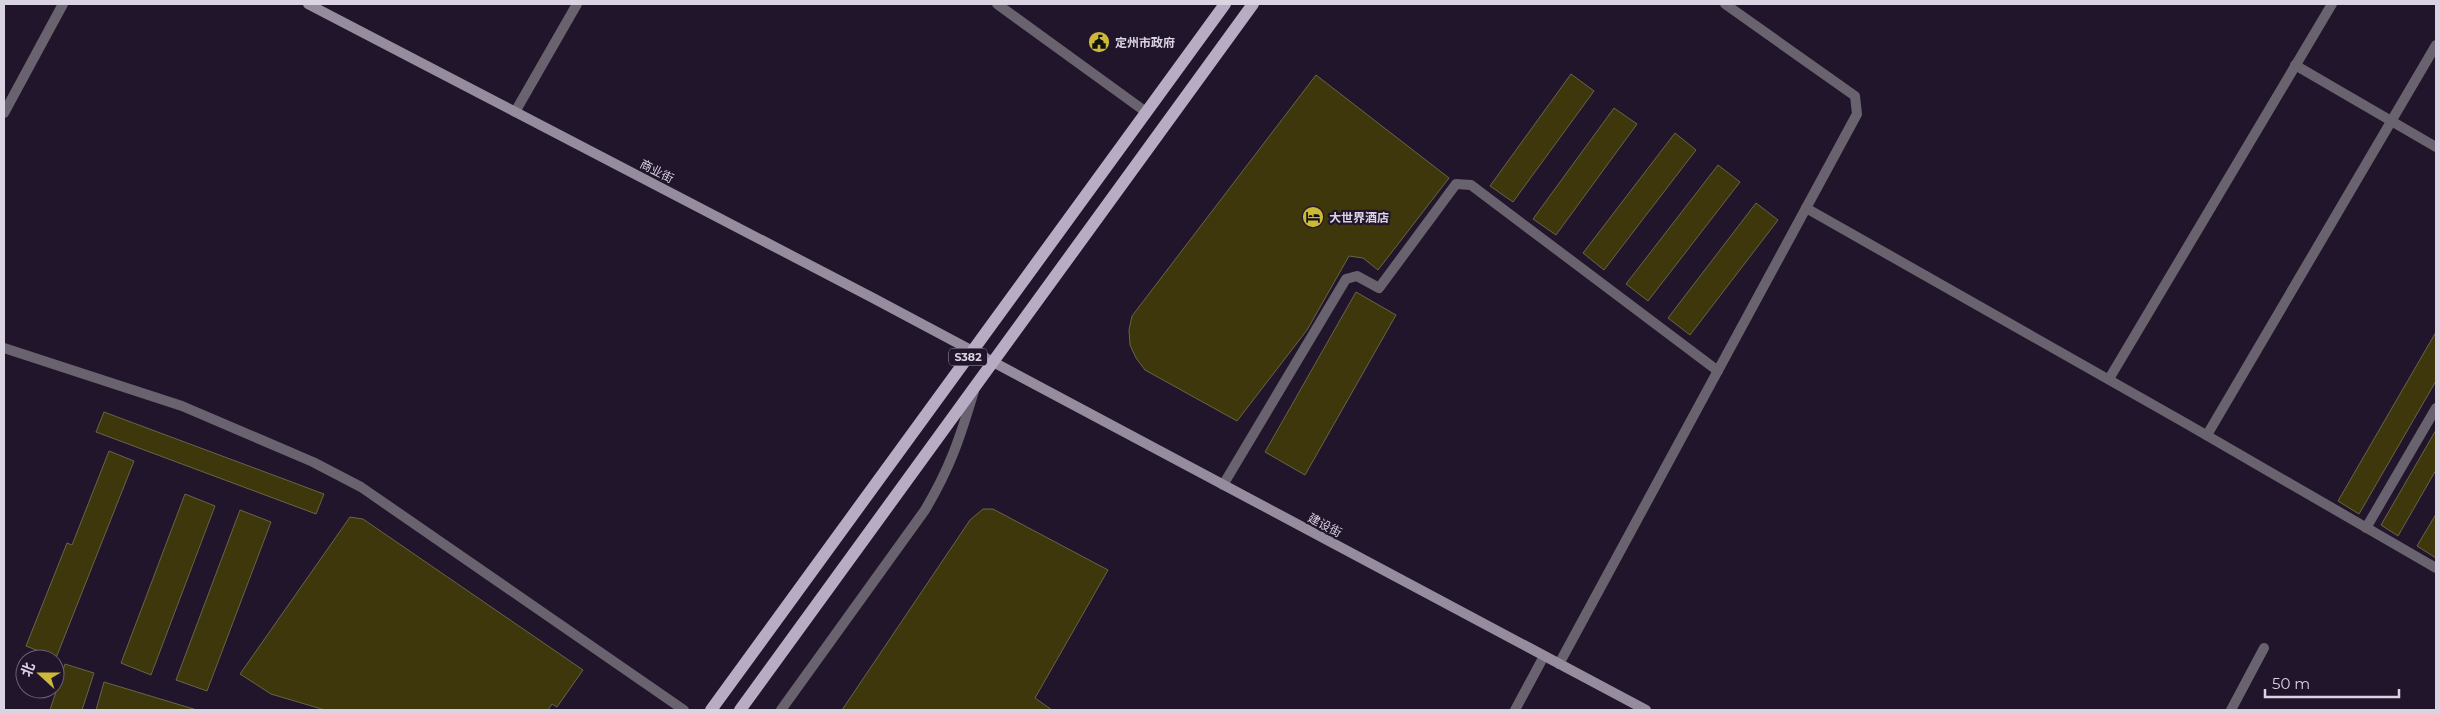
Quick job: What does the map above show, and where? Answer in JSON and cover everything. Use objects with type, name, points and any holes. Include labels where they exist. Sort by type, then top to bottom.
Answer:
[{"type":"main road","name":"S382","points":[[711,710],[1225,4]]},
{"type":"main road","name":"S382","points":[[740,710],[1253,4]]},
{"type":"street","points":[[4,113],[63,4]]},
{"type":"street","name":"商业街","points":[[308,4],[993,362]]},
{"type":"street","points":[[515,112],[577,4]]},
{"type":"street","points":[[998,4],[1146,112]]},
{"type":"street","points":[[1559,664],[1857,114],[1855,96],[1725,4]]},
{"type":"street","points":[[2108,379],[2332,4]]},
{"type":"street","points":[[2207,435],[2390,120],[2436,45]]},
{"type":"street","points":[[2295,65],[2436,147]]},
{"type":"street","points":[[1223,485],[1346,280],[1357,276],[1379,288],[1456,184],[1471,185],[1718,370]]},
{"type":"street","points":[[1806,208],[2207,435],[2436,568]]},
{"type":"street","points":[[4,348],[182,406],[313,462],[361,487],[684,710]]},
{"type":"street","name":"建设街","points":[[993,362],[1646,710]]},
{"type":"street","points":[[781,710],[925,510],[944,478],[957,449],[976,384]]},
{"type":"street","points":[[2366,528],[2436,408]]},
{"type":"street","points":[[2231,710],[2264,648]]},
{"type":"street","points":[[1515,710],[1544,656]]},
{"type":"building","points":[[1571,74],[1594,91],[1513,202],[1490,186]]},
{"type":"building","name":"大世界酒店","points":[[1316,75],[1449,178],[1378,270],[1363,258],[1349,256],[1307,330],[1237,421],[1145,370],[1136,358],[1130,345],[1129,330],[1132,316]]},
{"type":"building","points":[[1614,108],[1637,124],[1556,235],[1533,219]]},
{"type":"building","points":[[1675,133],[1696,150],[1604,270],[1583,253]]},
{"type":"building","points":[[1718,165],[1740,182],[1648,301],[1626,284]]},
{"type":"building","points":[[1756,203],[1778,220],[1690,335],[1668,318]]},
{"type":"building","points":[[1356,292],[1396,315],[1305,475],[1265,452]]},
{"type":"building","points":[[2436,332],[2436,381],[2359,514],[2338,501]]},
{"type":"building","points":[[104,412],[324,494],[316,514],[96,432]]},
{"type":"building","points":[[2436,430],[2436,470],[2398,536],[2381,525]]},
{"type":"building","points":[[109,451],[134,461],[60,649],[34,649],[26,646],[67,543],[72,545]]},
{"type":"building","points":[[185,494],[215,506],[151,675],[121,663]]},
{"type":"building","points":[[983,509],[993,509],[1108,570],[1035,698],[1052,710],[842,710],[970,520]]},
{"type":"building","points":[[240,510],[271,522],[207,691],[176,680]]},
{"type":"building","points":[[2436,514],[2436,558],[2417,546]]},
{"type":"building","points":[[350,517],[363,519],[583,670],[557,707],[552,704],[548,710],[325,710],[271,694],[240,674]]},
{"type":"building","points":[[65,664],[94,673],[82,710],[50,710],[54,699],[65,699]]},
{"type":"building","points":[[104,682],[197,710],[96,710]]},
{"type":"place","name":"定州市政府","points":[[1099,42]]},
{"type":"place","name":"大世界酒店","points":[[1313,217]]}]
